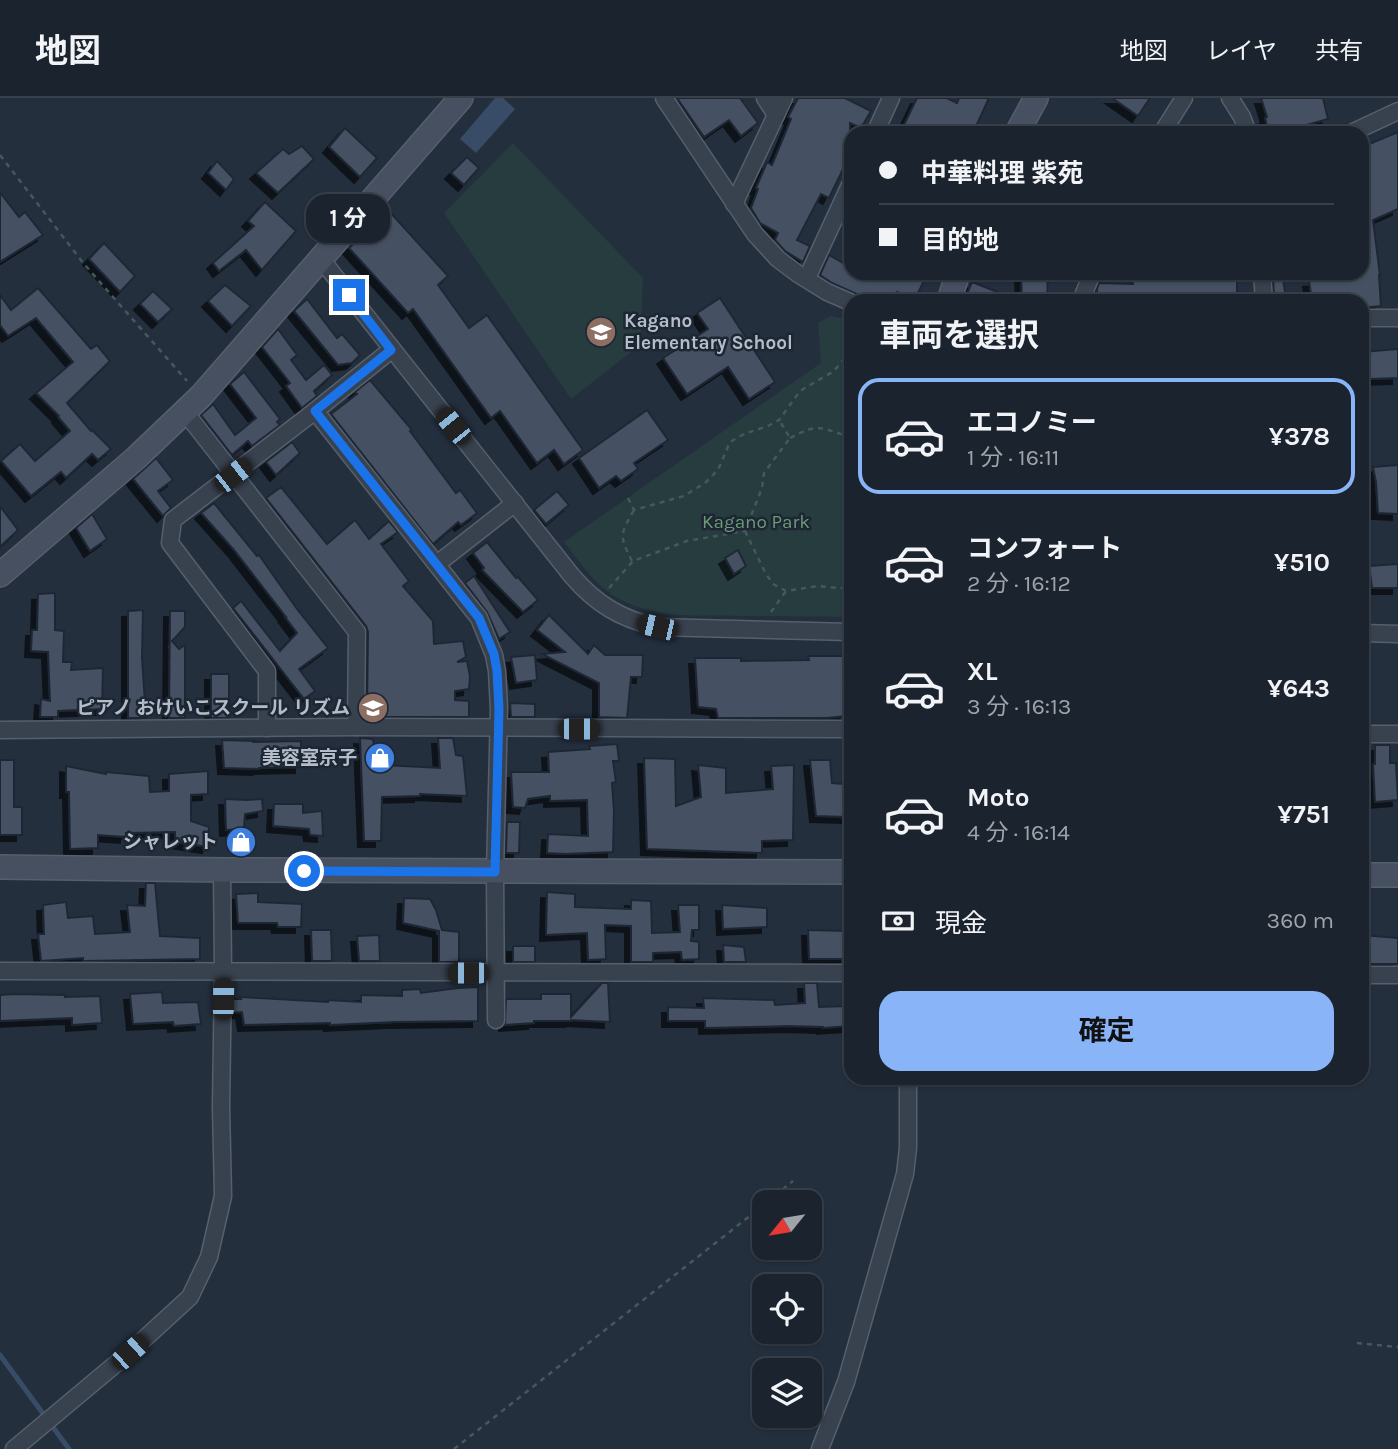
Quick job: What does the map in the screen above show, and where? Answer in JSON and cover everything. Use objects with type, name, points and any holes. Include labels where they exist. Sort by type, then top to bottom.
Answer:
[{"type":"street","points":[[0,575],[136,458],[192,404],[461,98]]},
{"type":"street","points":[[664,98],[755,234],[778,259],[798,274],[844,299]]},
{"type":"street","points":[[765,98],[776,115]]},
{"type":"street","points":[[734,204],[784,98]]},
{"type":"street","points":[[878,126],[891,98]]},
{"type":"street","points":[[1021,126],[1037,98]]},
{"type":"street","points":[[1166,126],[1184,98]]},
{"type":"street","points":[[1230,98],[1245,126]]},
{"type":"street","points":[[1366,126],[1398,111]]},
{"type":"street","points":[[807,278],[844,198]]},
{"type":"street","points":[[321,258],[391,350],[583,589],[596,601],[640,624],[657,627],[844,632]]},
{"type":"street","points":[[1369,318],[1398,318]]},
{"type":"street","points":[[267,728],[267,671],[170,543],[173,520],[391,350]]},
{"type":"street","points":[[192,404],[233,475],[357,632],[356,727]]},
{"type":"street","points":[[315,411],[479,618],[494,654],[499,709],[495,872],[496,1020]]},
{"type":"street","points":[[437,564],[515,503]]},
{"type":"street","points":[[1369,633],[1398,634]]},
{"type":"street","points":[[0,730],[356,727],[844,729]]},
{"type":"street","points":[[1369,734],[1398,734]]},
{"type":"street","points":[[0,867],[844,873]]},
{"type":"street","points":[[14,1449],[130,1352],[190,1297],[209,1257],[223,1196],[220,1107],[222,870]]},
{"type":"street","points":[[1369,875],[1398,875]]},
{"type":"street","points":[[0,971],[844,973]]},
{"type":"street","points":[[1369,975],[1398,975]]},
{"type":"street","points":[[820,1449],[846,1382],[905,1174],[908,1148],[908,1085]]},
{"type":"path","points":[[0,155],[192,404]]},
{"type":"path","points":[[633,561],[623,542],[622,530],[634,510],[684,496],[705,483],[718,470],[730,442],[779,420],[800,391],[834,371],[844,358]]},
{"type":"path","points":[[779,420],[790,438]]},
{"type":"path","points":[[844,435],[820,426],[804,430],[790,438],[764,473],[762,488],[745,531],[773,584],[786,591],[818,586],[844,588]]},
{"type":"path","points":[[628,498],[634,510]]},
{"type":"path","points":[[607,591],[633,561],[687,541],[745,531]]},
{"type":"path","points":[[771,612],[786,591]]},
{"type":"path","points":[[782,1190],[793,1181]]},
{"type":"path","points":[[454,1449],[752,1214]]},
{"type":"path","points":[[1357,1343],[1398,1347]]},
{"type":"green space","points":[[513,143],[643,278],[640,345],[571,399],[444,213]]},
{"type":"green space","name":"Kagano Park","points":[[831,316],[844,319],[844,617],[675,614],[642,608],[604,589],[564,542],[821,363],[818,323]]},
{"type":"water","points":[[495,98],[503,98],[515,109],[476,153],[460,139]]},
{"type":"building","points":[[677,98],[740,98],[758,123],[741,136],[729,120],[704,137]]},
{"type":"building","points":[[798,98],[845,98],[871,111],[862,126],[850,123],[850,126],[844,126],[844,167],[829,198],[821,194],[797,240],[810,246],[803,262],[785,251],[775,240],[778,233],[760,223],[751,208],[767,162],[772,165],[791,119],[788,117]]},
{"type":"building","points":[[917,98],[947,98],[957,103],[959,98],[989,98],[976,126],[903,126]]},
{"type":"building","points":[[1112,98],[1150,98],[1138,116]]},
{"type":"building","points":[[1261,98],[1323,98],[1328,119],[1303,126],[1267,126]]},
{"type":"building","points":[[345,128],[377,158],[360,177],[329,147]]},
{"type":"building","points":[[1398,132],[1398,209],[1373,220],[1381,306],[1369,307],[1369,294],[1311,294],[1309,281],[1369,280],[1369,144]]},
{"type":"building","points":[[302,146],[314,159],[278,193],[256,173],[283,149],[289,154]]},
{"type":"building","points":[[467,157],[479,168],[464,185],[451,173]]},
{"type":"building","points":[[217,161],[234,179],[226,190],[208,173]]},
{"type":"building","points":[[0,192],[19,217],[25,212],[43,235],[0,262]]},
{"type":"building","points":[[265,202],[296,231],[262,270],[246,250],[219,271],[213,263],[254,226],[248,221]]},
{"type":"building","points":[[389,211],[448,276],[438,285],[469,328],[487,315],[583,450],[564,464],[554,450],[537,463],[500,411],[491,418],[413,309],[408,313],[349,248]]},
{"type":"building","points":[[104,243],[135,276],[120,292],[89,259]]},
{"type":"building","points":[[829,255],[844,264],[844,280],[924,280],[918,294],[856,294],[820,275]]},
{"type":"building","points":[[1021,280],[1048,280],[1047,294],[1022,294]]},
{"type":"building","points":[[1132,280],[1237,280],[1237,294],[1097,294],[1099,283],[1133,284]]},
{"type":"building","points":[[1273,280],[1283,280],[1285,294],[1274,294]]},
{"type":"building","points":[[972,282],[1003,294],[967,294]]},
{"type":"building","points":[[225,285],[251,306],[232,326],[208,301]]},
{"type":"building","points":[[38,288],[91,349],[97,345],[110,361],[67,403],[111,449],[98,460],[92,454],[66,478],[61,472],[31,496],[1,461],[20,444],[35,461],[70,431],[36,393],[73,362],[36,318],[8,336],[0,325],[0,295],[11,310]]},
{"type":"building","points":[[153,291],[172,309],[158,322],[140,304]]},
{"type":"building","points":[[720,298],[775,382],[749,399],[728,367],[687,394],[663,358],[708,329],[697,313]]},
{"type":"building","points":[[307,299],[337,338],[342,334],[360,355],[352,363],[338,365],[294,311]]},
{"type":"building","points":[[278,329],[297,355],[291,360],[306,380],[324,365],[332,375],[314,391],[317,396],[302,408],[286,386],[290,383],[262,347]]},
{"type":"building","points":[[1398,349],[1398,378],[1370,379],[1369,351]]},
{"type":"building","points":[[244,372],[280,419],[277,422],[280,425],[252,446],[248,441],[232,455],[201,415],[213,404],[235,435],[256,418],[230,384]]},
{"type":"building","points":[[370,380],[412,430],[410,431],[456,493],[460,490],[477,513],[461,525],[458,522],[433,544],[331,414]]},
{"type":"building","points":[[647,410],[668,440],[634,463],[638,469],[621,481],[616,476],[599,488],[579,458]]},
{"type":"building","points":[[292,442],[300,453],[276,475],[266,462]]},
{"type":"building","points":[[156,458],[173,480],[158,491],[171,508],[163,516],[133,479]]},
{"type":"building","points":[[1398,465],[1398,514],[1378,513],[1373,467]]},
{"type":"building","points":[[281,487],[327,544],[355,520],[369,539],[389,521],[398,532],[381,544],[409,581],[403,586],[433,621],[434,644],[463,641],[466,657],[457,662],[467,661],[469,689],[455,691],[455,700],[469,701],[469,717],[367,717],[366,626],[266,498]]},
{"type":"building","points":[[557,491],[569,505],[546,524],[534,510]]},
{"type":"building","points":[[214,503],[257,556],[259,555],[328,648],[299,669],[315,691],[304,699],[233,608],[241,601],[280,651],[297,633],[234,550],[201,513]]},
{"type":"building","points":[[0,506],[18,530],[0,547]]},
{"type":"building","points":[[92,514],[107,539],[90,551],[76,528]]},
{"type":"building","points":[[487,542],[538,600],[523,612],[482,570],[484,568],[473,553]]},
{"type":"building","points":[[738,550],[746,566],[734,574],[725,558]]},
{"type":"building","points":[[1398,564],[1398,588],[1372,588],[1369,566]]},
{"type":"building","points":[[474,576],[510,632],[499,639],[487,612],[465,583]]},
{"type":"building","points":[[55,593],[55,630],[64,631],[63,662],[72,662],[71,670],[103,668],[102,709],[58,711],[58,717],[40,717],[41,699],[50,701],[48,652],[31,651],[32,630],[37,630],[38,594]]},
{"type":"building","points":[[143,610],[142,658],[146,718],[128,718],[128,611]]},
{"type":"building","points":[[170,611],[185,611],[185,627],[172,641],[179,649],[185,645],[185,718],[169,718]]},
{"type":"building","points":[[549,615],[588,654],[594,645],[605,655],[643,655],[642,677],[631,677],[627,718],[599,717],[599,683],[542,654],[565,652],[537,630]]},
{"type":"building","points":[[535,655],[537,680],[516,683],[511,657]]},
{"type":"building","points":[[808,656],[844,656],[844,716],[718,718],[716,709],[698,707],[695,658],[741,658],[741,661],[809,660]]},
{"type":"building","points":[[211,674],[229,674],[229,718],[211,718]]},
{"type":"building","points":[[510,703],[535,704],[535,717],[511,717]]},
{"type":"building","points":[[360,738],[373,739],[375,753],[384,756],[384,765],[440,768],[438,738],[453,738],[456,755],[463,756],[467,796],[420,794],[382,797],[381,841],[364,841]]},
{"type":"building","points":[[222,740],[301,741],[301,767],[224,768]]},
{"type":"building","points":[[617,744],[619,761],[613,761],[616,782],[612,783],[613,852],[547,853],[548,834],[588,836],[587,800],[550,801],[550,796],[528,799],[525,808],[513,807],[511,772],[549,772],[548,752]]},
{"type":"building","points":[[1375,745],[1390,745],[1390,763],[1396,763],[1398,800],[1375,802]]},
{"type":"building","points":[[644,758],[675,759],[676,806],[701,797],[698,765],[726,768],[726,793],[773,789],[771,766],[794,765],[793,840],[762,841],[762,853],[647,849]]},
{"type":"building","points":[[0,760],[14,760],[14,807],[22,807],[22,835],[0,835]]},
{"type":"building","points":[[810,760],[830,760],[832,783],[844,784],[844,817],[816,816]]},
{"type":"building","points":[[66,766],[106,774],[149,776],[150,792],[169,791],[169,774],[208,771],[208,794],[191,795],[191,821],[209,827],[208,847],[175,842],[175,832],[126,833],[126,837],[98,835],[98,848],[70,849]]},
{"type":"building","points":[[225,799],[262,799],[263,811],[245,814],[244,829],[226,830]]},
{"type":"building","points":[[274,804],[303,804],[303,813],[322,811],[323,836],[310,835],[309,829],[273,826]]},
{"type":"building","points":[[507,822],[520,822],[519,853],[506,853]]},
{"type":"building","points":[[146,883],[155,883],[160,936],[200,938],[200,959],[83,961],[83,958],[41,961],[38,934],[44,934],[43,905],[66,902],[68,918],[93,916],[95,934],[130,932],[127,905],[145,906]]},
{"type":"building","points":[[547,892],[575,894],[575,907],[631,909],[631,900],[651,901],[652,933],[680,932],[678,905],[699,905],[699,930],[692,930],[691,941],[699,942],[699,959],[682,960],[681,952],[653,953],[653,962],[631,962],[631,926],[605,925],[606,959],[588,960],[587,933],[546,935]]},
{"type":"building","points":[[258,893],[258,902],[302,904],[301,927],[278,927],[277,923],[238,923],[236,894]]},
{"type":"building","points":[[404,898],[430,899],[442,930],[459,932],[459,962],[439,962],[439,931],[403,923]]},
{"type":"building","points":[[722,905],[767,908],[767,927],[723,929]]},
{"type":"building","points":[[311,930],[331,930],[332,961],[312,961]]},
{"type":"building","points":[[808,930],[844,931],[844,959],[809,959]]},
{"type":"building","points":[[379,935],[380,961],[359,961],[357,936]]},
{"type":"building","points":[[1369,936],[1398,938],[1398,964],[1369,964]]},
{"type":"building","points":[[723,945],[744,947],[746,962],[724,962]]},
{"type":"building","points":[[513,946],[535,946],[535,962],[513,962]]},
{"type":"building","points":[[602,983],[608,983],[610,1022],[534,1021],[505,1025],[506,999],[541,999],[541,994],[571,994],[571,1017]]},
{"type":"building","points":[[804,983],[817,983],[819,1007],[844,1006],[844,1026],[705,1028],[705,1021],[668,1021],[668,1007],[704,1008],[703,998],[774,1000],[775,1005],[805,1003]]},
{"type":"building","points":[[478,987],[478,1021],[244,1025],[242,1012],[233,1013],[233,999],[241,999],[240,997],[361,1002],[361,995],[402,996],[402,990],[420,989],[421,993]]},
{"type":"building","points":[[162,992],[163,1003],[198,1002],[201,1024],[133,1024],[130,994]]},
{"type":"building","points":[[0,995],[100,996],[102,1023],[72,1025],[72,1018],[0,1021]]},
{"type":"waterway","points":[[0,1355],[69,1449]]},
{"type":"place","name":"Kagano Elementary School","points":[[601,332]]},
{"type":"place","name":"ピアノ おけいこスクール リズム","points":[[373,708]]},
{"type":"place","name":"美容室京子","points":[[380,758]]},
{"type":"place","name":"シャレット","points":[[241,842]]},
{"type":"route","points":[[304,871],[495,872],[499,709],[497,671],[488,637],[479,618],[315,411],[391,350],[349,295]]}]
